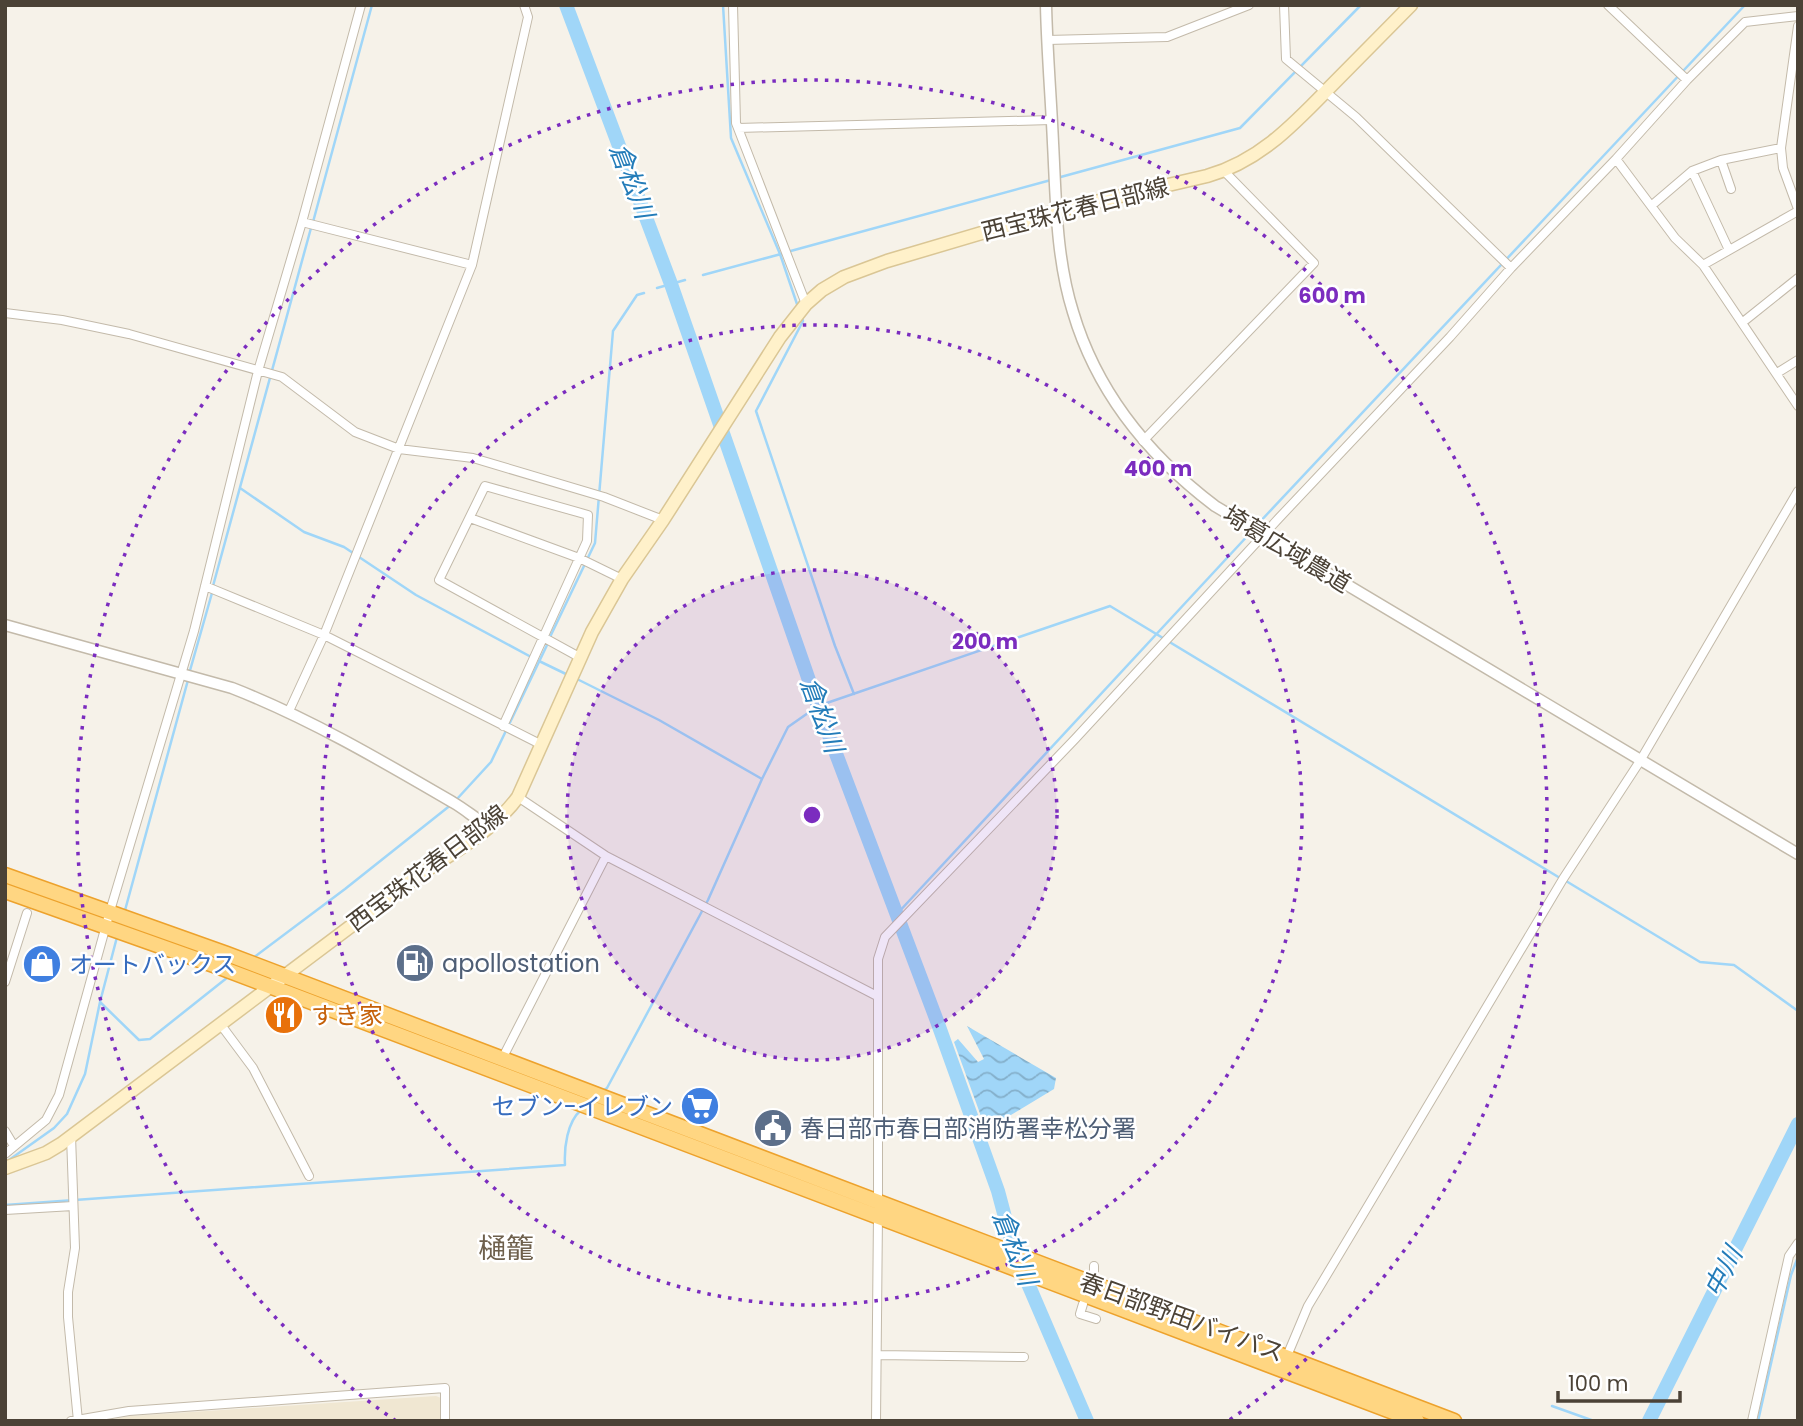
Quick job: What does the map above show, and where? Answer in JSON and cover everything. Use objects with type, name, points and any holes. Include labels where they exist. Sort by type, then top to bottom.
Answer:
[{"type":"highway","name":"春日部野田バイパス","points":[[5,875],[110,911],[878,1201],[989,1245],[1049,1275],[1417,1421]]},
{"type":"highway","name":"春日部野田バイパス","points":[[5,891],[271,986],[995,1261],[1049,1275],[1287,1356],[1454,1421]]},
{"type":"main road","name":"西宝珠花春日部線","points":[[9,1167],[46,1153],[71,1136],[419,875],[505,815],[518,797],[592,632],[622,579],[780,337],[806,304],[822,290],[844,277],[887,261],[1056,211],[1224,171],[1250,159],[1271,145],[1410,5]]},
{"type":"street","points":[[5,1154],[46,1120],[60,1095],[110,911],[205,586],[360,5]]},
{"type":"street","points":[[289,711],[324,635],[472,265],[528,17],[524,5]]},
{"type":"street","points":[[733,5],[738,128],[806,304]]},
{"type":"street","name":"埼葛広域農道","points":[[1046,5],[1056,211],[1065,278],[1073,313],[1096,370],[1143,441],[1181,480],[1215,506],[1798,854]]},
{"type":"street","points":[[1047,40],[1167,37],[1248,5]]},
{"type":"street","points":[[1284,5],[1286,60],[1356,117],[1511,268]]},
{"type":"street","points":[[1608,5],[1687,80]]},
{"type":"street","points":[[876,1421],[879,1049],[877,996],[878,959],[885,937],[1075,739],[1687,80],[1745,22],[1798,16]]},
{"type":"street","points":[[1703,265],[1798,210],[1783,168],[1781,148],[1798,26]]},
{"type":"street","points":[[738,128],[1052,120]]},
{"type":"street","points":[[1651,206],[1692,171],[1721,160],[1781,148]]},
{"type":"street","points":[[1616,159],[1675,238],[1703,265],[1795,395],[1798,406]]},
{"type":"street","points":[[1721,160],[1731,190]]},
{"type":"street","points":[[1143,441],[1314,263],[1224,171]]},
{"type":"street","points":[[1692,171],[1729,250]]},
{"type":"street","points":[[304,222],[472,265]]},
{"type":"street","points":[[1743,322],[1798,278]]},
{"type":"street","points":[[5,313],[62,320],[129,334],[282,377],[355,432],[399,449],[473,458],[604,497],[663,520]]},
{"type":"street","points":[[1777,373],[1798,360]]},
{"type":"street","points":[[503,726],[535,659],[542,636],[587,541],[588,515],[485,486],[439,580],[542,636],[581,658]]},
{"type":"street","points":[[1287,1356],[1308,1306],[1561,883],[1640,761],[1798,491]]},
{"type":"street","points":[[470,518],[579,558],[622,579]]},
{"type":"street","points":[[205,586],[324,635],[540,744]]},
{"type":"street","points":[[5,625],[232,688],[289,711],[457,805],[490,827]]},
{"type":"street","points":[[518,797],[606,856],[877,996]]},
{"type":"street","points":[[502,1059],[606,856]]},
{"type":"street","points":[[5,982],[27,913]]},
{"type":"street","points":[[220,1025],[253,1068],[309,1176]]},
{"type":"street","points":[[5,1131],[14,1146]]},
{"type":"street","points":[[71,1136],[75,1248],[68,1292],[68,1317],[76,1420],[129,1411],[445,1388],[445,1421]]},
{"type":"street","points":[[5,1210],[74,1206]]},
{"type":"street","points":[[1752,1421],[1798,1243]]},
{"type":"street","points":[[1083,1304],[1080,1314],[1096,1319]]},
{"type":"street","points":[[878,1355],[1024,1357]]},
{"type":"shaded area","points":[[436,1396],[441,1398],[440,1421],[104,1421],[130,1416]]},
{"type":"water","points":[[967,1026],[1056,1078],[1054,1089],[986,1130],[954,1042],[958,1039],[978,1062],[984,1059]]},
{"type":"waterway","points":[[313,222],[372,5]]},
{"type":"waterway","name":"倉松川","points":[[566,5],[671,284],[818,706],[937,1021],[998,1191],[1014,1251],[1087,1421]]},
{"type":"waterway","points":[[723,5],[731,138],[780,254],[798,307]]},
{"type":"waterway","points":[[1057,178],[1240,128],[1361,5]]},
{"type":"waterway","points":[[1256,526],[1745,5]]},
{"type":"waterway","points":[[787,252],[1051,180]]},
{"type":"waterway","points":[[213,586],[311,228]]},
{"type":"waterway","points":[[703,275],[781,254]]},
{"type":"waterway","name":"倉松川","points":[[657,288],[685,280]]},
{"type":"waterway","points":[[550,637],[595,543],[613,331],[637,295],[644,293]]},
{"type":"waterway","points":[[802,317],[803,321],[756,411],[835,646],[854,694]]},
{"type":"waterway","points":[[240,488],[304,532],[344,547],[416,595],[533,658]]},
{"type":"waterway","points":[[896,915],[1252,531]]},
{"type":"waterway","points":[[189,674],[212,593]]},
{"type":"waterway","points":[[602,1092],[607,1088],[708,900],[788,727],[818,706],[1110,606],[1560,878]]},
{"type":"waterway","points":[[457,799],[491,762],[548,643]]},
{"type":"waterway","points":[[539,661],[568,675]]},
{"type":"waterway","points":[[577,679],[659,720],[762,779]]},
{"type":"waterway","points":[[124,914],[188,680]]},
{"type":"waterway","points":[[253,958],[452,804]]},
{"type":"waterway","points":[[1566,881],[1700,962],[1734,965],[1798,1011]]},
{"type":"waterway","points":[[9,1160],[54,1128],[67,1114],[85,1074],[117,937]]},
{"type":"waterway","points":[[100,1002],[139,1040],[150,1039],[228,977]]},
{"type":"waterway","points":[[5,1205],[565,1165],[566,1143],[572,1121],[581,1110]]},
{"type":"waterway","name":"中川","points":[[1649,1421],[1798,1124]]},
{"type":"waterway","points":[[1758,1421],[1791,1275],[1798,1257]]},
{"type":"waterway","points":[[1552,1406],[1594,1421]]},
{"type":"place","name":"apollostation","points":[[415,963]]},
{"type":"place","name":"オートバックス","points":[[42,964]]},
{"type":"place","name":"すき家","points":[[284,1015]]},
{"type":"place","name":"セブン-イレブン","points":[[700,1106]]},
{"type":"place","name":"春日部市春日部消防署幸松分署","points":[[773,1128]]},
{"type":"district","name":"樋籠","points":[[506,1248]]}]
